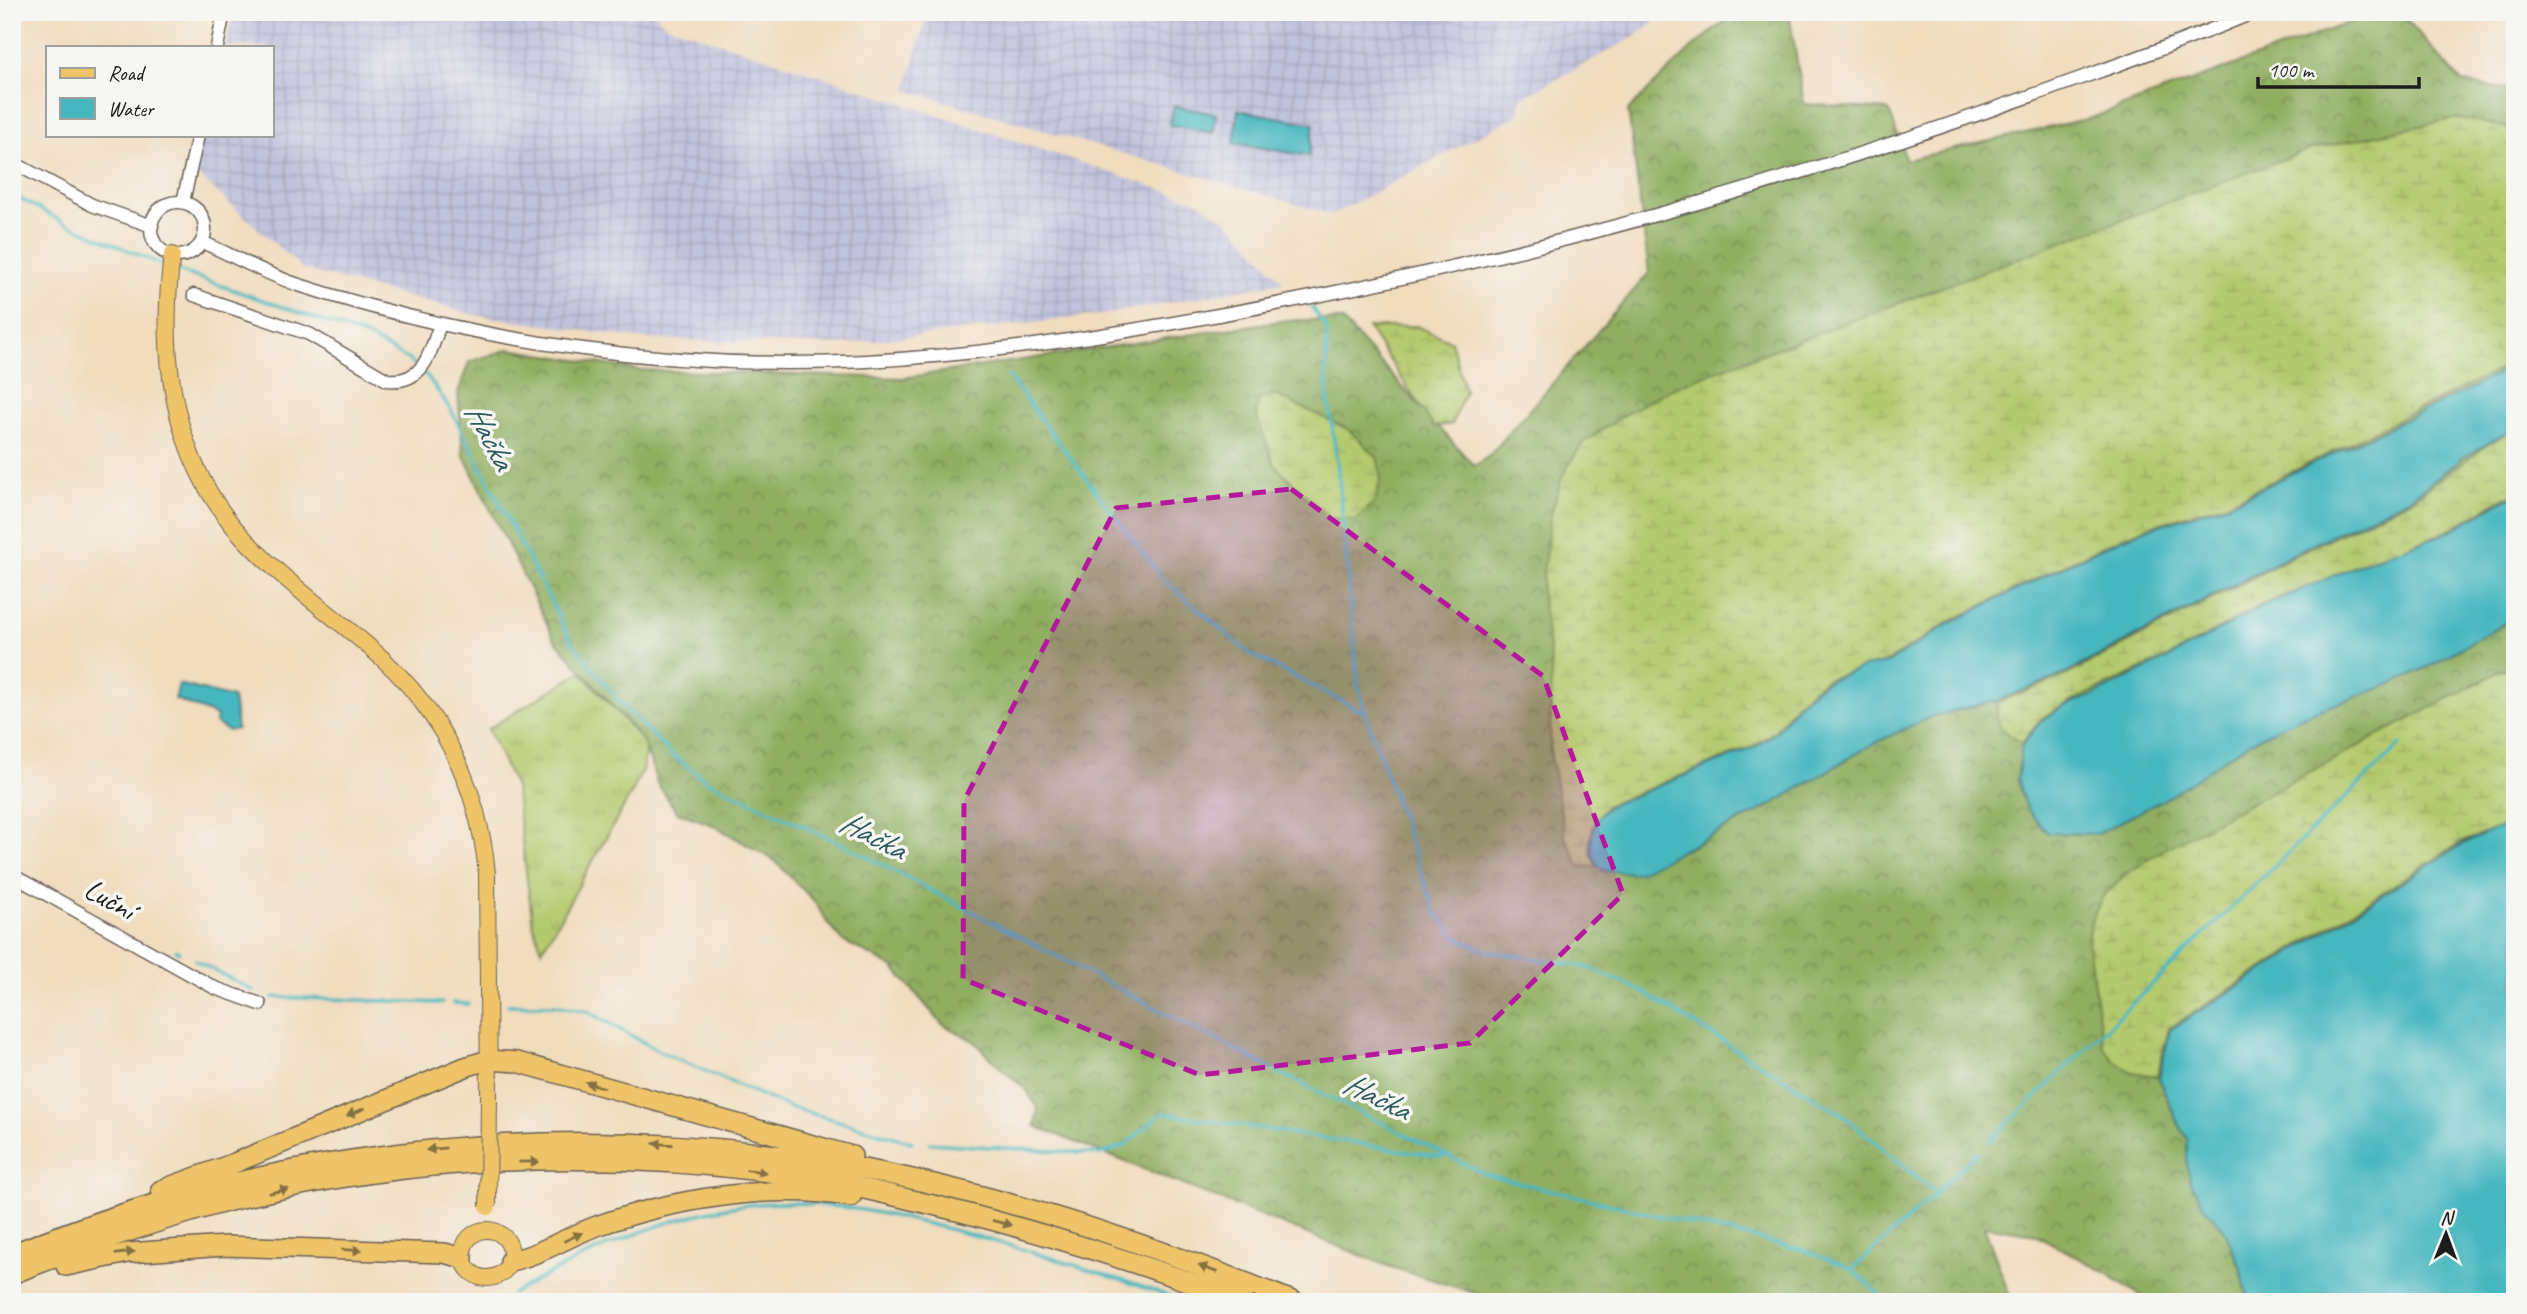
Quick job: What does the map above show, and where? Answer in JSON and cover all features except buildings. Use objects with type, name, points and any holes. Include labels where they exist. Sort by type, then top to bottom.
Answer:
[{"type":"highway","points":[[39,1243],[66,1224],[232,1164],[465,1067],[488,1060],[517,1062],[737,1126],[944,1179],[963,1203]]},
{"type":"highway","points":[[12,1254],[132,1211],[202,1190],[286,1171],[442,1148],[585,1142],[655,1143],[731,1150],[863,1170],[1245,1302]]},
{"type":"highway","points":[[12,1274],[122,1234],[212,1206],[294,1188],[372,1174],[446,1166],[579,1160],[729,1167],[1046,1216],[1175,1258],[1295,1302]]},
{"type":"highway","points":[[510,1261],[526,1258],[604,1224],[670,1205],[721,1196],[763,1192],[845,1196],[924,1212],[963,1203]]},
{"type":"highway","points":[[12,1283],[85,1260],[128,1252],[177,1248],[225,1246],[444,1253],[463,1258]]},
{"type":"main road","points":[[172,256],[166,336],[172,392],[186,438],[211,493],[231,523],[261,556],[368,646],[414,691],[446,736],[470,790],[482,834],[487,873],[487,1230]]},
{"type":"main road","points":[[487,1230],[504,1236],[511,1252],[510,1261],[500,1275],[484,1278],[470,1271],[463,1258],[464,1247],[469,1238],[477,1232],[487,1230]]},
{"type":"street","points":[[217,46],[224,12]]},
{"type":"street","points":[[202,242],[296,284],[439,324],[497,336],[590,349],[687,359],[817,363],[939,356],[1032,346],[1123,332],[1423,274],[1711,201],[1978,115],[2254,12]]},
{"type":"street","points":[[183,202],[198,136]]},
{"type":"street","points":[[12,162],[92,205],[152,226]]},
{"type":"street","points":[[183,202],[196,209],[204,221],[204,235],[202,242],[189,253],[172,256],[154,241],[153,219],[162,207],[183,202]]},
{"type":"street","points":[[194,295],[309,334],[387,380],[410,378],[428,359],[439,324]]},
{"type":"street","name":"Luční","points":[[12,875],[215,988],[260,1003]]},
{"type":"highlighted area","points":[[1291,489],[1543,676],[1623,894],[1470,1043],[1200,1075],[963,979],[964,801],[1116,508]]},
{"type":"shaded area","points":[[234,12],[654,12],[664,24],[1199,202],[1231,224],[1283,282],[1107,314],[837,345],[644,339],[475,315],[303,269],[191,169],[201,136],[273,136],[273,46],[225,46]]},
{"type":"shaded area","points":[[928,12],[1653,12],[1652,25],[1520,99],[1519,114],[1333,215],[906,90]]},
{"type":"green space","points":[[1736,12],[1789,12],[1804,104],[1889,110],[1906,160],[2091,118],[2378,12],[2400,12],[2462,82],[2515,91],[2515,364],[2476,386],[2228,504],[2147,529],[2101,548],[1948,624],[1888,663],[1867,666],[1798,704],[1776,732],[1755,747],[1609,806],[1594,859],[1605,871],[1687,849],[1769,806],[1873,744],[1932,716],[1996,701],[2062,675],[2302,549],[2409,499],[2462,458],[2515,428],[2515,496],[2446,533],[2372,559],[2263,606],[2174,655],[2092,696],[2064,706],[2043,719],[2017,779],[2024,803],[2048,833],[2097,834],[2165,799],[2250,742],[2305,715],[2386,686],[2428,667],[2515,618],[2515,824],[2495,829],[2461,845],[2170,1030],[2159,1078],[2187,1139],[2187,1168],[2205,1208],[2223,1227],[2240,1266],[2249,1302],[2150,1302],[2103,1271],[2035,1234],[1984,1226],[2012,1302],[1504,1302],[1388,1266],[1035,1126],[1038,1109],[1026,1089],[974,1041],[942,1024],[893,967],[843,941],[828,924],[815,902],[775,861],[713,825],[677,812],[657,783],[644,742],[555,640],[463,454],[458,393],[469,362],[509,349],[639,370],[903,378],[1287,320],[1342,320],[1474,466],[1489,456],[1649,273],[1628,110],[1693,47]]},
{"type":"green space","points":[[2458,118],[2505,127],[2515,136],[2515,362],[2228,503],[2147,527],[2101,547],[1947,623],[1888,661],[1824,680],[1797,703],[1775,731],[1754,746],[1608,805],[1591,834],[1591,850],[1597,867],[1580,867],[1565,837],[1550,751],[1551,664],[1541,590],[1550,518],[1562,476],[1582,444],[1633,409],[1679,385],[2311,149]]},
{"type":"green space","points":[[1416,326],[1451,341],[1465,392],[1452,424],[1434,427],[1368,328]]},
{"type":"green space","points":[[1275,395],[1348,429],[1377,457],[1381,475],[1376,500],[1356,520],[1329,518],[1274,464],[1256,414],[1259,399]]},
{"type":"green space","points":[[2515,429],[2515,495],[2505,497],[2445,532],[2262,605],[2174,654],[2064,705],[2042,718],[2022,743],[1998,722],[1998,702],[2063,677],[2303,551],[2410,501],[2491,442]]},
{"type":"green space","points":[[2515,663],[2515,822],[2460,843],[2169,1028],[2157,1076],[2132,1072],[2114,1061],[2103,1045],[2088,945],[2091,921],[2102,898],[2123,876],[2161,851]]},
{"type":"green space","points":[[581,672],[644,742],[644,762],[631,794],[542,950],[533,925],[515,787],[488,729]]},
{"type":"water","points":[[1174,106],[1216,114],[1214,133],[1170,125]]},
{"type":"water","points":[[1238,110],[1314,124],[1309,156],[1234,143]]},
{"type":"water","points":[[2515,364],[2515,428],[2462,458],[2409,499],[2302,549],[2062,675],[1996,701],[1932,716],[1873,744],[1769,806],[1642,871],[1605,871],[1595,861],[1592,832],[1597,819],[1609,806],[1755,747],[1776,732],[1798,704],[1825,682],[1867,666],[1888,663],[1948,624],[2101,548],[2147,529],[2228,504],[2476,386]]},
{"type":"water","points":[[2515,496],[2515,617],[2428,667],[2386,686],[2305,715],[2250,742],[2165,799],[2097,834],[2048,833],[2024,803],[2017,779],[2022,745],[2043,719],[2064,706],[2092,696],[2174,655],[2263,606],[2372,559],[2446,533]]},
{"type":"water","points":[[179,684],[233,698],[237,729],[228,731],[215,723],[217,716],[175,699]]},
{"type":"water","points":[[2515,824],[2515,1299],[2509,1302],[2249,1302],[2240,1266],[2223,1227],[2205,1208],[2192,1185],[2187,1168],[2187,1139],[2159,1078],[2170,1030],[2461,845],[2495,829]]},
{"type":"waterway","name":"Hačka","points":[[12,194],[63,222],[165,266]]},
{"type":"waterway","name":"Hačka","points":[[176,270],[366,336],[409,360],[428,377],[451,410],[572,642],[618,700],[671,754],[707,781],[852,849],[1280,1073],[1487,1175],[1807,1251],[1853,1270],[1887,1302]]},
{"type":"waterway","points":[[1312,307],[1327,329],[1326,382],[1338,469],[1358,683],[1365,713]]},
{"type":"waterway","points":[[1008,376],[1163,579],[1250,654],[1365,713],[1435,912],[1457,938],[1486,951],[1587,967],[1639,990],[1842,1114],[1936,1193],[1853,1269]]},
{"type":"waterway","points":[[1990,1141],[2401,744]]},
{"type":"waterway","points":[[195,960],[254,991]]},
{"type":"waterway","points":[[273,997],[442,1003]]},
{"type":"waterway","points":[[453,1003],[468,1004]]},
{"type":"waterway","points":[[508,1005],[555,1005],[587,1011],[661,1052],[786,1106],[912,1142]]},
{"type":"waterway","points":[[930,1143],[1101,1154],[1124,1146],[1162,1113],[1443,1157]]},
{"type":"waterway","points":[[1936,1193],[1978,1152]]},
{"type":"waterway","points":[[512,1294],[593,1252],[679,1219],[738,1206],[796,1203],[854,1209],[940,1227],[1051,1258],[1186,1302]]}]
